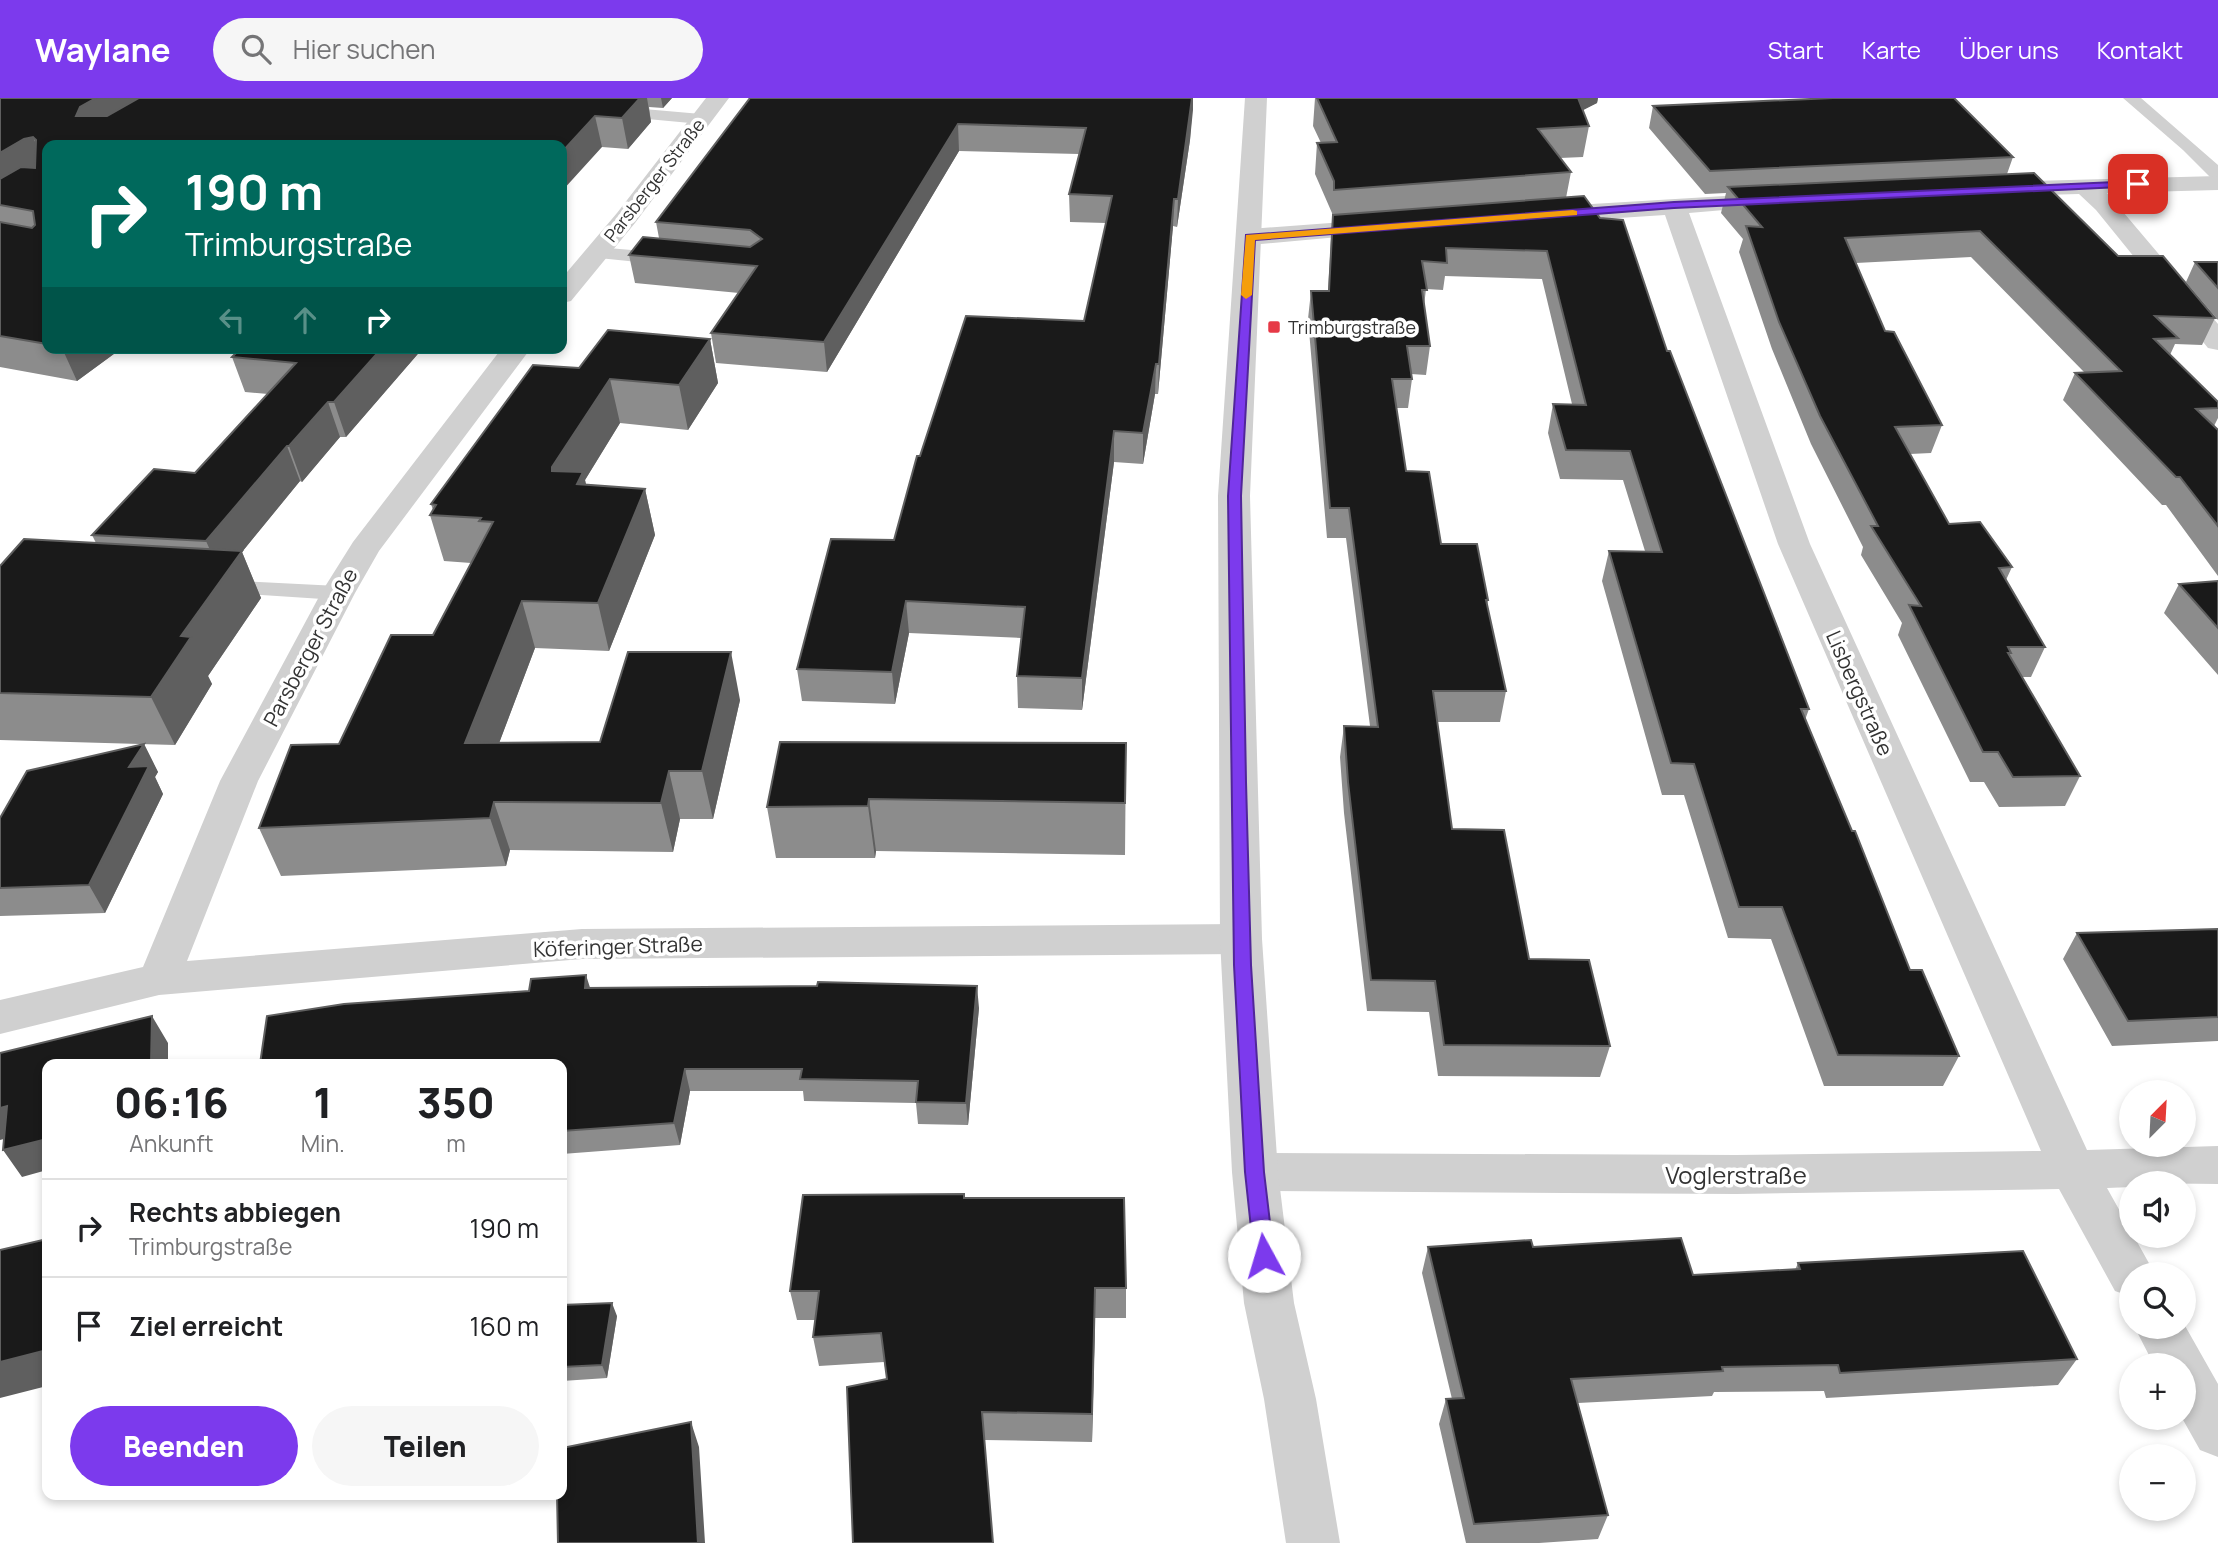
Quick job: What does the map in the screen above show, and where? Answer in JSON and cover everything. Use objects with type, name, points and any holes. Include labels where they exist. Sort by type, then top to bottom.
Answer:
[{"type":"street","name":"Parsberger Straße","points":[[567,289],[718,98]]},
{"type":"street","points":[[1256,98],[1234,496],[1241,939],[1255,1172],[1269,1303],[1290,1399],[1313,1543]]},
{"type":"street","points":[[1975,190],[2218,183]]},
{"type":"street","points":[[2084,185],[2105,205],[2218,342]]},
{"type":"street","points":[[1523,216],[1797,199]]},
{"type":"street","name":"Lisbergstraße","points":[[1674,205],[1794,544],[2073,1171],[2124,1262]]},
{"type":"street","points":[[1250,237],[1414,225]]},
{"type":"street","name":"Parsberger Straße","points":[[159,979],[239,781],[338,593],[364,549],[512,354]]},
{"type":"street","name":"Köferinger Straße","points":[[0,1017],[159,979],[582,944],[1241,939]]},
{"type":"street","name":"Voglerstraße","points":[[1255,1172],[1645,1175],[2073,1171],[2218,1165]]},
{"type":"street","points":[[2196,1394],[2218,1433]]},
{"type":"lane","points":[[2131,98],[2218,174]]},
{"type":"lane","points":[[621,112],[701,119]]},
{"type":"lane","points":[[596,253],[685,261]]},
{"type":"lane","points":[[203,586],[338,593]]},
{"type":"building","points":[[0,98],[96,98],[80,107],[76,116],[107,116],[139,98],[640,98],[622,118],[595,116],[567,147],[567,140],[42,140],[42,343],[0,336],[0,222],[32,228],[35,225],[33,211],[0,205],[0,179],[21,167],[35,168],[36,140],[33,137],[24,139],[0,153]]},
{"type":"building","points":[[750,98],[1192,98],[1178,199],[1174,199],[1159,364],[1156,364],[1143,433],[1114,431],[1082,678],[1017,676],[1025,607],[906,601],[892,672],[797,669],[831,539],[894,540],[917,456],[920,456],[966,316],[1084,321],[1112,196],[1069,194],[1086,128],[958,124],[824,342],[711,333],[757,266],[629,255],[643,237],[750,247],[762,239],[750,230],[656,222]]},
{"type":"building","points":[[1317,98],[1578,98],[1589,126],[1538,129],[1571,172],[1334,190],[1334,181],[1317,143],[1337,142]]},
{"type":"building","points":[[1833,98],[1954,98],[2013,157],[1710,171],[1653,106]]},
{"type":"building","points":[[2034,173],[2118,256],[2163,256],[2215,318],[2155,316],[2178,338],[2154,339],[2218,402],[2218,408],[2196,409],[2218,430],[2218,526],[2180,477],[2176,477],[2075,373],[2121,371],[1980,231],[1845,238],[1885,331],[1894,332],[1942,425],[1895,427],[1949,524],[1980,522],[2012,567],[1999,568],[2045,647],[2008,647],[2011,653],[2008,653],[2080,776],[2013,777],[1998,752],[1983,752],[1909,605],[1921,606],[1871,526],[1878,526],[1820,416],[1779,322],[1746,226],[1762,227],[1728,187]]},
{"type":"building","points":[[1584,196],[1600,218],[1623,220],[1667,351],[1670,351],[1809,709],[1801,709],[1852,831],[1855,831],[1910,970],[1922,970],[1959,1056],[1838,1055],[1782,907],[1739,907],[1694,764],[1671,763],[1609,551],[1662,552],[1630,451],[1566,450],[1553,404],[1586,405],[1547,251],[1446,248],[1447,263],[1422,261],[1427,290],[1422,290],[1430,346],[1407,346],[1412,379],[1392,379],[1406,471],[1429,472],[1441,544],[1477,544],[1506,691],[1433,691],[1452,829],[1504,830],[1529,959],[1589,960],[1610,1046],[1444,1045],[1435,981],[1371,980],[1344,726],[1378,727],[1349,508],[1330,508],[1311,291],[1329,291],[1333,215]]},
{"type":"building","points":[[2195,262],[2218,262],[2218,288]]},
{"type":"building","points":[[608,330],[710,339],[679,385],[610,379],[552,467],[552,471],[583,472],[577,484],[645,489],[598,603],[522,601],[465,743],[600,742],[628,652],[731,652],[702,771],[669,771],[661,803],[494,802],[490,818],[259,828],[291,745],[339,744],[391,635],[433,635],[493,522],[479,521],[481,518],[430,515],[436,505],[431,504],[533,365],[579,368]]},
{"type":"building","points":[[235,354],[377,354],[334,402],[328,402],[287,446],[206,541],[92,535],[154,469],[195,473],[296,363],[232,357]]},
{"type":"building","points":[[24,539],[242,551],[181,636],[191,637],[151,697],[0,693],[0,566]]},
{"type":"building","points":[[2218,581],[2218,628],[2179,584]]},
{"type":"building","points":[[780,742],[1126,743],[1125,803],[869,799],[868,806],[767,807]]},
{"type":"building","points":[[144,744],[129,767],[149,766],[89,885],[0,888],[0,818],[27,771]]},
{"type":"building","points":[[2218,929],[2218,1017],[2128,1021],[2077,933]]},
{"type":"building","points":[[586,975],[585,988],[817,986],[818,982],[977,986],[966,1103],[916,1102],[918,1081],[800,1079],[802,1069],[685,1069],[674,1123],[567,1131],[567,1059],[261,1059],[267,1016],[344,1004],[529,991],[531,979]]},
{"type":"building","points":[[152,1016],[151,1059],[42,1059],[42,1140],[3,1150],[7,1106],[0,1108],[0,1053]]},
{"type":"building","points":[[964,1194],[964,1198],[1124,1198],[1126,1288],[1095,1288],[1092,1414],[982,1412],[993,1543],[853,1543],[847,1387],[887,1379],[881,1333],[813,1337],[819,1291],[790,1291],[803,1195]]},
{"type":"building","points":[[1681,1238],[1693,1275],[1800,1269],[1798,1263],[2023,1251],[2077,1359],[1840,1373],[1838,1365],[1722,1367],[1723,1371],[1571,1379],[1608,1515],[1474,1524],[1446,1399],[1464,1398],[1428,1247],[1531,1240],[1533,1247]]},
{"type":"building","points":[[42,1240],[42,1351],[0,1362],[0,1250]]},
{"type":"building","points":[[612,1303],[602,1365],[567,1367],[567,1305]]},
{"type":"building","points":[[691,1422],[698,1543],[558,1543],[557,1500],[567,1500],[567,1447]]},
{"type":"slow traffic","points":[[1246,295],[1250,237],[1573,213]]},
{"type":"place","name":"Trimburgstraße","points":[[1274,327]]},
{"type":"route","points":[[1264,1256],[1255,1172],[1242,965],[1234,496],[1250,237],[1674,205],[2138,184]]}]
